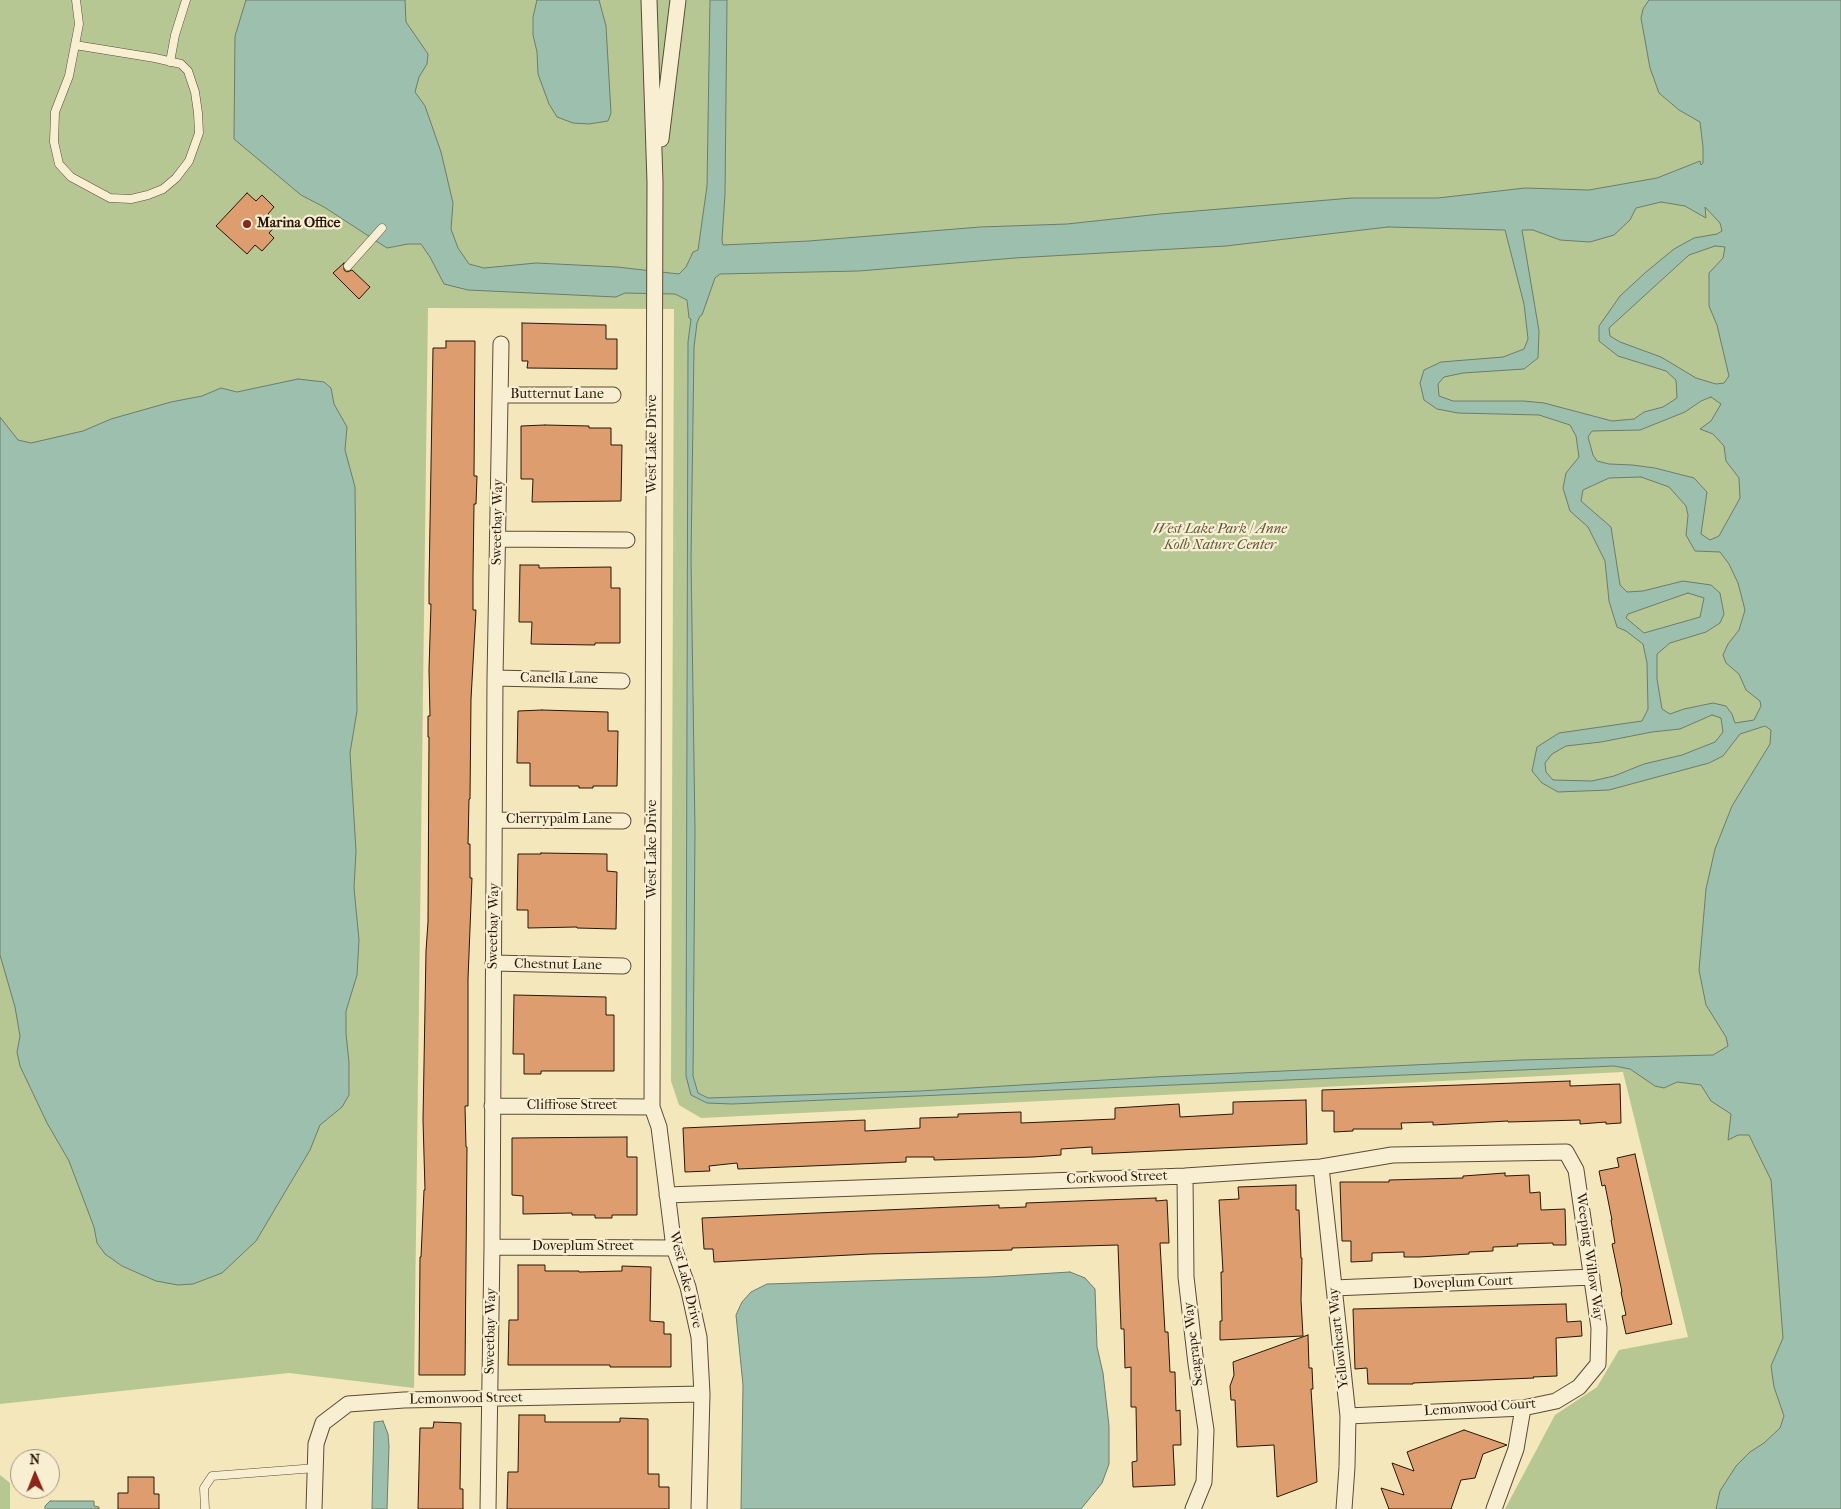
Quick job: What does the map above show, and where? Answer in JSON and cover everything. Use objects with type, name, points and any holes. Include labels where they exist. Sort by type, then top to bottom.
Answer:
[{"type":"street","name":"West Lake Drive","points":[[649,0],[655,182],[653,310],[652,1107],[659,1127],[674,1248],[688,1287],[699,1337],[702,1394],[699,1509]]},
{"type":"street","name":"West Lake Drive","points":[[655,182],[678,0]]},
{"type":"street","name":"Sweetbay Way","points":[[488,1509],[491,1398],[495,678],[501,344]]},
{"type":"street","name":"Butternut Lane","points":[[501,394],[613,395]]},
{"type":"street","points":[[498,539],[627,540]]},
{"type":"street","name":"Canella Lane","points":[[495,678],[622,681]]},
{"type":"street","name":"Cherrypalm Lane","points":[[495,820],[623,821]]},
{"type":"street","name":"Chestnut Lane","points":[[493,963],[623,966]]},
{"type":"street","name":"Cliffrose Street","points":[[492,1106],[652,1107]]},
{"type":"street","name":"Corkwood Street","points":[[666,1195],[1185,1176],[1321,1167],[1392,1156],[1566,1152]]},
{"type":"street","name":"Weeping Willow Way","points":[[1566,1152],[1576,1170],[1599,1328],[1598,1364]]},
{"type":"street","name":"Yellowheart Way","points":[[1321,1167],[1348,1416],[1344,1509]]},
{"type":"street","name":"Seagrape Way","points":[[1185,1176],[1186,1277],[1206,1430],[1204,1482],[1193,1509]]},
{"type":"street","name":"Doveplum Street","points":[[492,1247],[674,1248]]},
{"type":"street","name":"Doveplum Court","points":[[1334,1288],[1592,1277]]},
{"type":"street","name":"Lemonwood Court","points":[[1348,1416],[1523,1408],[1556,1401],[1578,1386],[1598,1364]]},
{"type":"street","name":"Lemonwood Street","points":[[314,1509],[316,1444],[323,1423],[348,1404],[404,1400],[702,1394]]},
{"type":"street","points":[[1494,1509],[1516,1450],[1523,1408]]},
{"type":"lane","points":[[75,45],[152,57],[181,64],[188,71],[195,92],[199,133],[189,161],[176,178],[163,189],[131,199],[110,198],[71,177],[60,166],[56,156],[54,130],[56,112],[68,76],[75,45],[80,24],[76,0]]},
{"type":"lane","points":[[170,62],[175,35],[186,0]]},
{"type":"lane","points":[[348,266],[382,228]]},
{"type":"lane","points":[[205,1509],[204,1488],[212,1476],[316,1468]]},
{"type":"green space","name":"West Lake Park / Anne Kolb Nature Center","points":[[0,0],[1841,0],[1841,1509],[1505,1509],[1555,1415],[1597,1387],[1619,1350],[1688,1337],[1623,1072],[701,1118],[679,1105],[671,1081],[674,309],[428,308],[414,1388],[289,1373],[0,1404]],"holes":[[[1619,1058],[1621,1067],[1614,1066],[705,1101]]]},
{"type":"green space","points":[[0,1475],[10,1483],[10,1509],[0,1509]]},
{"type":"shaded area","points":[[246,0],[405,0],[406,22],[428,54],[427,64],[419,77],[415,92],[425,106],[441,152],[453,203],[451,229],[458,248],[469,264],[484,268],[536,263],[617,267],[679,274],[686,267],[693,252],[698,250],[707,186],[710,0],[727,0],[723,245],[809,241],[980,227],[1067,224],[1160,214],[1352,198],[1438,198],[1525,188],[1589,190],[1657,178],[1700,161],[1701,165],[1703,163],[1703,147],[1700,122],[1679,110],[1659,93],[1650,68],[1641,18],[1643,9],[1649,0],[1841,0],[1841,1509],[1716,1509],[1720,1491],[1736,1466],[1780,1428],[1784,1416],[1774,1387],[1771,1366],[1783,1338],[1771,1180],[1749,1135],[1738,1135],[1728,1140],[1731,1114],[1711,1101],[1701,1085],[1677,1082],[1664,1088],[1655,1086],[1630,1069],[1614,1066],[732,1104],[707,1103],[691,1095],[686,1076],[688,342],[691,319],[689,318],[687,300],[675,294],[625,293],[616,297],[468,290],[444,284],[421,244],[408,244],[387,248],[324,207],[301,195],[234,139],[235,36]],"holes":[[[1661,202],[1685,206],[1706,218],[1705,207],[1720,223],[1722,231],[1717,234],[1694,238],[1674,249],[1620,296],[1599,326],[1599,341],[1618,356],[1666,371],[1676,380],[1677,398],[1663,407],[1644,412],[1634,419],[1612,421],[1544,403],[1524,401],[1453,401],[1439,396],[1438,384],[1444,377],[1463,373],[1524,369],[1538,358],[1539,331],[1522,230],[1533,230],[1560,240],[1590,242],[1614,235],[1630,220],[1636,208]],[[1388,227],[1505,230],[1524,304],[1528,339],[1524,349],[1503,357],[1441,362],[1424,370],[1420,383],[1424,400],[1437,409],[1458,413],[1539,415],[1570,425],[1576,436],[1579,457],[1566,473],[1563,488],[1570,511],[1588,527],[1605,561],[1609,601],[1617,627],[1626,631],[1643,644],[1647,663],[1648,709],[1642,721],[1559,733],[1537,747],[1532,771],[1542,783],[1558,792],[1609,790],[1709,763],[1723,756],[1740,734],[1765,726],[1771,730],[1770,744],[1732,806],[1715,849],[1706,889],[1699,970],[1706,1005],[1726,1037],[1728,1046],[1713,1055],[1520,1060],[1155,1077],[920,1091],[708,1098],[698,1093],[693,1076],[695,830],[691,558],[694,347],[697,323],[702,315],[715,278],[720,274],[859,271],[1015,258],[1226,246]],[[1715,246],[1725,247],[1723,258],[1709,273],[1709,306],[1717,325],[1729,376],[1724,383],[1716,384],[1696,378],[1661,357],[1620,342],[1610,336],[1609,328],[1689,255]],[[1711,397],[1721,404],[1711,421],[1700,429],[1713,434],[1724,446],[1726,461],[1739,478],[1740,498],[1719,536],[1710,540],[1701,534],[1707,492],[1694,478],[1655,468],[1609,464],[1597,461],[1593,455],[1588,437],[1592,431],[1640,430],[1685,412],[1701,401]],[[1641,477],[1669,487],[1686,506],[1688,515],[1686,535],[1695,551],[1720,552],[1729,564],[1738,583],[1745,610],[1739,630],[1728,644],[1723,655],[1726,663],[1739,674],[1746,690],[1760,701],[1761,706],[1754,720],[1735,723],[1732,714],[1726,706],[1713,703],[1670,714],[1662,709],[1657,679],[1657,654],[1670,643],[1706,632],[1720,623],[1724,614],[1720,593],[1711,585],[1683,581],[1643,591],[1627,592],[1620,585],[1611,527],[1581,501],[1583,490],[1609,478]],[[1688,593],[1704,598],[1700,617],[1644,633],[1626,618],[1628,614]],[[1712,715],[1721,718],[1723,732],[1715,742],[1682,755],[1644,764],[1614,776],[1592,781],[1553,780],[1546,772],[1545,763],[1552,754],[1566,746],[1601,742],[1652,732],[1680,729]]]},
{"type":"shaded area","points":[[537,0],[599,0],[606,26],[611,113],[608,121],[589,124],[573,123],[557,117],[549,104],[538,74],[537,52],[533,35],[533,17]]},
{"type":"shaded area","points":[[298,379],[324,382],[331,388],[334,404],[347,427],[345,450],[355,487],[357,711],[350,753],[356,851],[354,888],[359,940],[357,975],[346,1011],[349,1095],[342,1107],[320,1125],[310,1150],[256,1241],[222,1273],[193,1284],[178,1285],[156,1281],[122,1266],[105,1254],[97,1243],[94,1227],[69,1161],[47,1123],[20,1066],[17,1052],[20,1036],[15,1007],[0,955],[0,417],[18,440],[31,443],[83,431],[111,419],[171,402],[202,396],[221,388],[237,392]]},
{"type":"shaded area","points":[[1070,1272],[1085,1278],[1095,1289],[1097,1347],[1103,1373],[1109,1426],[1109,1464],[1102,1483],[1081,1509],[741,1509],[743,1385],[736,1315],[742,1302],[751,1292],[767,1284],[989,1277]]},
{"type":"shaded area","points":[[383,1421],[388,1434],[389,1446],[387,1509],[372,1509],[374,1422]]},
{"type":"shaded area","points":[[50,1501],[94,1501],[94,1506],[99,1507],[99,1509],[45,1509],[45,1506]]},
{"type":"building","name":"Marina Office","points":[[247,193],[256,201],[262,195],[274,207],[268,214],[278,223],[269,233],[274,238],[262,251],[255,245],[247,254],[216,226]]},
{"type":"building","points":[[344,263],[344,270],[347,272],[352,270],[370,287],[359,299],[333,273]]},
{"type":"building","points":[[522,323],[606,325],[606,339],[617,339],[617,369],[527,368],[528,361],[522,361]]},
{"type":"building","points":[[446,341],[475,341],[474,476],[477,476],[476,504],[474,504],[473,610],[476,610],[471,699],[468,844],[470,844],[470,878],[472,878],[468,979],[468,1106],[465,1106],[467,1147],[465,1375],[419,1375],[420,1257],[425,1190],[423,1120],[428,922],[428,716],[430,716],[431,604],[429,604],[429,583],[433,348],[446,348]]},
{"type":"building","points":[[545,425],[611,428],[611,445],[622,445],[621,501],[532,502],[533,479],[521,479],[521,426]]},
{"type":"building","points":[[520,565],[539,565],[539,568],[611,567],[611,588],[620,588],[620,643],[595,643],[595,645],[531,644],[532,622],[519,622]]},
{"type":"building","points":[[518,711],[608,712],[608,731],[618,731],[617,786],[579,788],[579,786],[530,786],[530,763],[517,763]]},
{"type":"building","points":[[518,854],[607,854],[607,871],[617,872],[616,929],[577,927],[528,928],[528,910],[517,910]]},
{"type":"building","points":[[514,995],[606,997],[606,1015],[614,1015],[614,1071],[541,1071],[541,1074],[524,1074],[524,1054],[513,1054]]},
{"type":"building","points":[[1570,1081],[1570,1086],[1620,1084],[1621,1123],[1580,1124],[1580,1120],[1433,1125],[1433,1122],[1401,1123],[1402,1129],[1353,1129],[1353,1131],[1334,1132],[1334,1111],[1322,1111],[1322,1090]]},
{"type":"building","points":[[1306,1100],[1307,1144],[1092,1154],[1092,1147],[1061,1149],[1061,1155],[1033,1157],[934,1160],[934,1157],[906,1157],[906,1162],[738,1169],[737,1163],[709,1166],[710,1171],[685,1172],[683,1128],[865,1120],[865,1131],[920,1128],[920,1118],[958,1117],[958,1114],[1021,1112],[1021,1123],[1115,1119],[1115,1108],[1179,1104],[1180,1117],[1233,1114],[1233,1102]]},
{"type":"building","points":[[627,1137],[627,1157],[637,1157],[637,1215],[612,1215],[612,1218],[595,1218],[595,1215],[572,1215],[572,1213],[523,1214],[523,1196],[512,1195],[512,1138]]},
{"type":"building","points":[[1635,1154],[1672,1324],[1626,1334],[1622,1316],[1626,1315],[1612,1244],[1615,1243],[1612,1220],[1605,1185],[1602,1186],[1599,1171],[1619,1167],[1617,1158]]},
{"type":"building","points":[[1505,1173],[1505,1176],[1529,1175],[1530,1193],[1540,1192],[1541,1210],[1565,1209],[1566,1245],[1553,1245],[1553,1243],[1517,1244],[1518,1246],[1493,1247],[1493,1251],[1419,1257],[1404,1257],[1404,1252],[1372,1253],[1372,1261],[1351,1262],[1351,1241],[1342,1241],[1340,1182],[1389,1182],[1389,1180],[1463,1178],[1463,1176]]},
{"type":"building","points":[[1296,1185],[1296,1210],[1299,1210],[1302,1258],[1301,1300],[1303,1336],[1220,1340],[1220,1321],[1222,1321],[1221,1272],[1223,1272],[1219,1200],[1239,1199],[1238,1187]]},
{"type":"building","points":[[1156,1198],[1156,1201],[1167,1200],[1169,1243],[1160,1243],[1165,1332],[1168,1332],[1170,1372],[1175,1372],[1176,1411],[1180,1410],[1181,1445],[1173,1445],[1175,1485],[1133,1487],[1132,1462],[1137,1461],[1136,1407],[1131,1407],[1131,1367],[1125,1368],[1124,1329],[1121,1329],[1118,1245],[714,1262],[713,1249],[704,1249],[702,1218],[999,1205],[999,1208],[1026,1207],[1026,1203]]},
{"type":"building","points":[[518,1265],[545,1265],[545,1271],[579,1272],[622,1271],[622,1266],[651,1267],[650,1321],[664,1322],[664,1334],[671,1334],[671,1367],[508,1365],[509,1320],[518,1320]]},
{"type":"building","points":[[1566,1304],[1567,1322],[1581,1321],[1582,1336],[1556,1338],[1557,1376],[1413,1384],[1368,1384],[1367,1368],[1355,1369],[1353,1309]]},
{"type":"building","points":[[1308,1335],[1309,1368],[1312,1368],[1313,1389],[1311,1389],[1317,1482],[1277,1497],[1274,1445],[1237,1447],[1235,1400],[1231,1400],[1230,1386],[1234,1375],[1233,1362]]},
{"type":"building","points":[[519,1415],[545,1415],[545,1422],[620,1422],[620,1418],[648,1419],[648,1474],[659,1474],[659,1487],[669,1487],[669,1509],[507,1509],[508,1472],[518,1472]]},
{"type":"building","points":[[434,1422],[461,1423],[460,1489],[463,1489],[463,1509],[418,1509],[420,1428],[433,1428]]},
{"type":"building","points":[[1464,1430],[1507,1445],[1483,1454],[1475,1478],[1461,1480],[1451,1509],[1389,1509],[1381,1488],[1404,1495],[1392,1463],[1414,1471],[1407,1452]]},
{"type":"building","points":[[128,1477],[154,1477],[154,1494],[159,1494],[159,1509],[118,1509],[118,1493],[128,1493]]},
{"type":"place","name":"Marina Office","points":[[247,224]]}]
